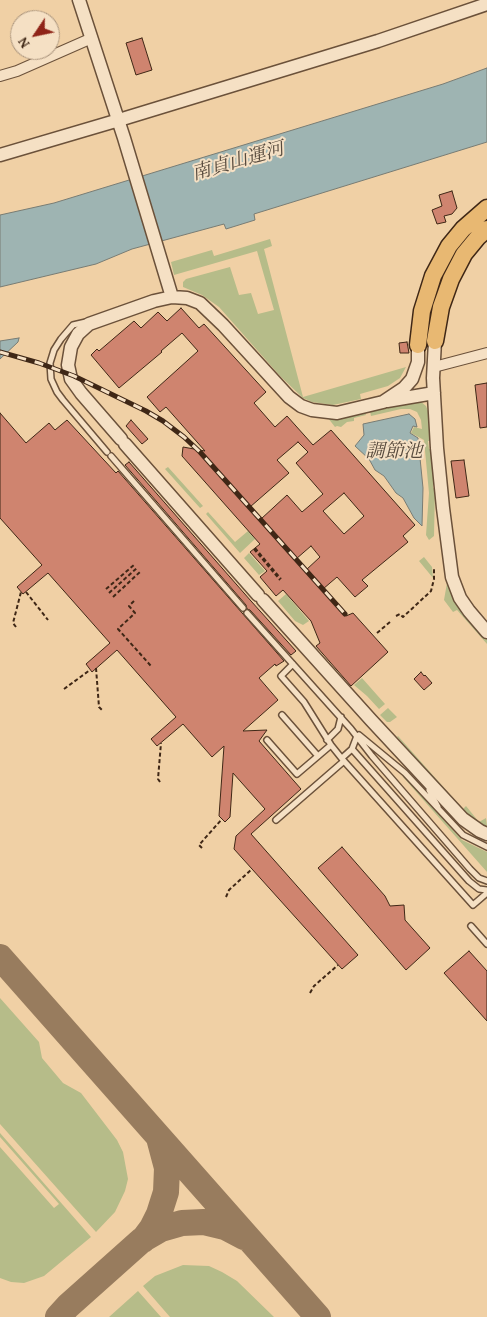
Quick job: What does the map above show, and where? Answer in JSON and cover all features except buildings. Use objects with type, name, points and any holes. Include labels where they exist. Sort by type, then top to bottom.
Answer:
[{"type":"main road","points":[[435,341],[441,307],[447,290],[464,254],[479,229],[487,208]]},
{"type":"main road","points":[[418,345],[422,312],[430,283],[449,246],[479,229]]},
{"type":"street","points":[[79,0],[119,120],[172,297]]},
{"type":"street","points":[[0,155],[378,41],[487,4]]},
{"type":"street","points":[[0,76],[17,71],[92,38]]},
{"type":"street","points":[[430,283],[447,290]]},
{"type":"street","points":[[434,393],[382,402],[337,413],[312,410],[301,406],[289,397],[223,325],[200,303],[187,298],[172,297],[97,320],[83,329],[74,340],[69,356],[71,380],[123,442],[421,775],[463,819],[487,834]]},
{"type":"street","points":[[435,341],[434,393],[443,508],[452,578],[455,588],[469,612],[487,632]]},
{"type":"street","points":[[382,402],[404,388],[412,379],[418,362],[418,345]]},
{"type":"street","points":[[434,367],[487,353]]},
{"type":"lane","points":[[97,320],[73,326],[54,350],[50,363],[51,379],[56,392],[243,608]]},
{"type":"lane","points":[[469,612],[487,626]]},
{"type":"lane","points":[[248,614],[341,717],[470,869],[479,878],[487,880]]},
{"type":"lane","points":[[293,664],[281,676],[304,702],[327,740],[473,906],[487,891],[479,889],[469,881],[352,749]]},
{"type":"lane","points":[[282,716],[318,756]]},
{"type":"lane","points":[[327,740],[338,729],[341,717]]},
{"type":"lane","points":[[351,729],[405,773],[443,816],[463,835],[487,847]]},
{"type":"lane","points":[[276,820],[343,760],[352,749],[357,736]]},
{"type":"lane","points":[[267,740],[297,774],[331,745]]},
{"type":"lane","points":[[421,775],[443,816]]},
{"type":"lane","points":[[471,926],[487,944]]},
{"type":"path","points":[[255,548],[280,580]]},
{"type":"path","points":[[106,589],[135,564]]},
{"type":"path","points":[[109,593],[138,568]]},
{"type":"path","points":[[396,616],[400,614],[402,617],[431,592],[434,569]]},
{"type":"path","points":[[113,597],[141,571]]},
{"type":"path","points":[[16,627],[13,623],[21,592]]},
{"type":"path","points":[[26,592],[48,620]]},
{"type":"path","points":[[134,601],[128,606],[135,613],[118,629],[151,666]]},
{"type":"path","points":[[377,633],[390,622]]},
{"type":"path","points":[[96,668],[99,708],[102,710]]},
{"type":"path","points":[[64,689],[90,670]]},
{"type":"path","points":[[160,782],[158,779],[161,743]]},
{"type":"path","points":[[202,848],[199,845],[222,819]]},
{"type":"path","points":[[226,897],[229,890],[252,869]]},
{"type":"path","points":[[310,994],[314,986],[338,965]]},
{"type":"green space","points":[[270,239],[272,246],[264,249],[303,397],[406,367],[400,378],[388,386],[360,394],[361,399],[333,405],[312,402],[303,398],[280,376],[219,307],[202,295],[183,287],[183,282],[186,279],[230,267],[239,295],[251,293],[258,314],[274,310],[257,251],[174,275],[171,262],[212,250],[214,256]]},
{"type":"green space","points":[[420,401],[426,406],[428,411],[430,441],[428,441],[429,449],[431,449],[433,488],[435,489],[434,536],[429,540],[426,535],[429,493],[424,440],[411,433],[414,427],[422,429],[421,420],[417,412],[410,409],[401,409],[371,416],[370,411]]},
{"type":"green space","points":[[365,412],[366,415],[354,418],[354,421],[347,422],[341,427],[335,427],[328,418],[337,418]]},
{"type":"green space","points":[[168,467],[203,506],[200,508],[165,469]]},
{"type":"green space","points":[[208,512],[235,542],[248,531],[255,539],[240,553],[206,514]]},
{"type":"green space","points":[[249,553],[265,571],[259,575],[244,558]]},
{"type":"green space","points":[[424,557],[432,567],[433,578],[419,561]]},
{"type":"green space","points":[[447,583],[464,613],[487,639],[487,644],[457,610],[453,612],[444,600]]},
{"type":"green space","points":[[286,594],[309,621],[303,625],[295,621],[278,601]]},
{"type":"green space","points":[[362,678],[385,704],[379,709],[354,685]]},
{"type":"green space","points":[[388,708],[397,717],[390,722],[387,722],[380,715]]},
{"type":"green space","points":[[398,736],[463,809],[466,806],[479,822],[486,818],[487,826],[479,823],[470,817],[447,794]]},
{"type":"green space","points":[[403,777],[462,840],[487,852],[487,872]]},
{"type":"green space","points":[[0,998],[39,1042],[42,1058],[63,1083],[81,1093],[117,1140],[123,1152],[128,1179],[125,1191],[115,1212],[96,1232],[0,1124]]},
{"type":"green space","points":[[0,1133],[91,1237],[44,1276],[24,1283],[11,1282],[0,1278],[0,1147],[54,1208],[59,1204],[0,1137]]},
{"type":"green space","points":[[183,1265],[209,1266],[222,1272],[237,1281],[274,1317],[170,1317],[143,1286],[155,1276]]},
{"type":"green space","points":[[138,1291],[161,1317],[109,1317]]},
{"type":"water","name":"南貞山運河","points":[[487,68],[487,142],[254,214],[255,220],[226,229],[224,224],[132,249],[96,264],[0,287],[0,215],[54,203],[443,84]]},
{"type":"water","points":[[19,338],[18,342],[0,359],[0,341]]},
{"type":"water","name":"調節池","points":[[409,414],[415,419],[417,427],[413,426],[410,433],[418,438],[423,488],[422,526],[414,518],[403,498],[396,493],[384,476],[375,470],[369,459],[355,446],[364,435],[363,424]]},
{"type":"taxiway","points":[[0,957],[318,1317]]},
{"type":"taxiway","points":[[143,1240],[159,1214],[166,1192],[167,1168],[159,1138]]},
{"type":"taxiway","points":[[58,1317],[142,1240],[161,1229],[182,1223],[204,1222],[225,1227],[244,1237]]},
{"type":"railway","points":[[0,352],[39,363],[74,376],[163,421],[200,452],[345,614]]}]
